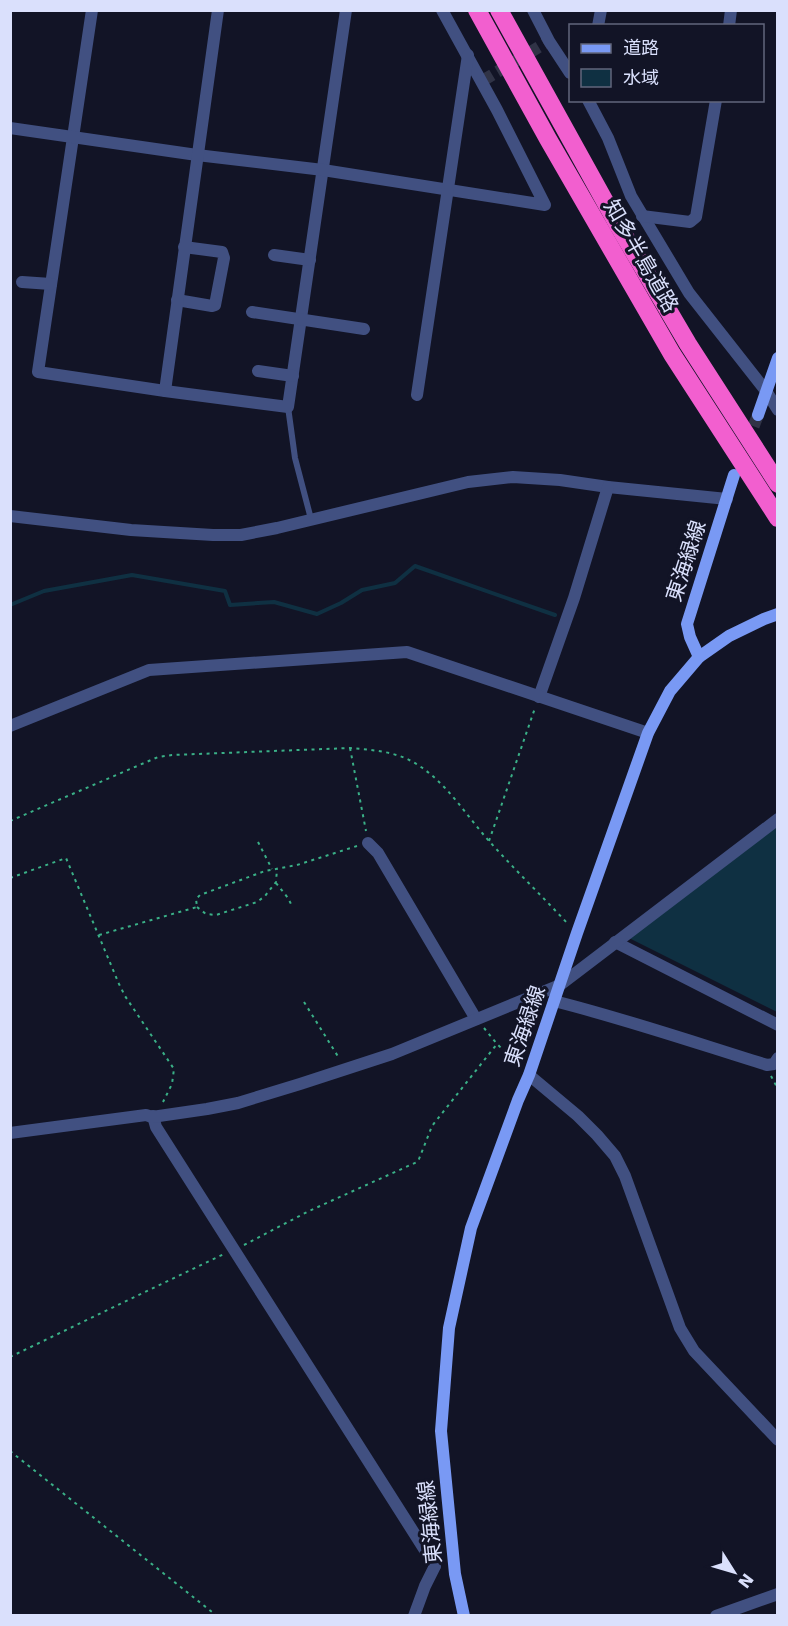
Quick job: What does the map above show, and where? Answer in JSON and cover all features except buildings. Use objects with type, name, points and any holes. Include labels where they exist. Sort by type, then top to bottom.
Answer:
[{"type":"highway","name":"知多半島道路","points":[[477,10],[580,197],[672,354],[777,518]]},
{"type":"highway","name":"知多半島道路","points":[[499,10],[664,304],[777,484]]},
{"type":"main road","points":[[758,415],[777,358]]},
{"type":"main road","name":"東海緑線","points":[[464,1616],[454,1565],[441,1431],[449,1328],[471,1228],[529,1075],[648,733],[670,691],[699,657],[687,624],[734,475]]},
{"type":"main road","points":[[699,657],[729,636],[777,614]]},
{"type":"street","points":[[92,10],[38,372],[288,407],[346,10]]},
{"type":"street","points":[[165,391],[218,10]]},
{"type":"street","points":[[10,128],[197,155],[323,170],[545,205],[468,55],[442,10]]},
{"type":"street","points":[[533,10],[569,72]]},
{"type":"street","points":[[417,395],[468,55]]},
{"type":"street","points":[[589,102],[608,138],[631,196],[688,293],[766,391],[777,410]]},
{"type":"street","points":[[642,216],[690,222],[696,217],[716,102]]},
{"type":"street","points":[[177,300],[212,306],[215,304],[224,258],[222,252],[184,247]]},
{"type":"street","points":[[274,255],[310,260]]},
{"type":"street","points":[[22,282],[51,284]]},
{"type":"street","points":[[252,312],[364,329]]},
{"type":"street","points":[[258,371],[293,376]]},
{"type":"street","points":[[10,516],[131,530],[241,535],[457,485],[513,477],[560,480],[727,499]]},
{"type":"street","points":[[539,697],[574,598],[608,487]]},
{"type":"street","points":[[10,726],[149,670],[406,652],[648,733]]},
{"type":"street","points":[[10,1133],[207,1109],[238,1103],[392,1054],[524,1001],[560,985],[777,819]]},
{"type":"street","points":[[368,843],[378,853],[477,1018]]},
{"type":"street","points":[[615,942],[777,1025]]},
{"type":"street","points":[[554,1001],[654,1029],[767,1065],[774,1064],[777,1058]]},
{"type":"street","points":[[529,1075],[578,1116],[615,1156],[626,1176],[681,1328],[694,1351],[777,1440]]},
{"type":"street","points":[[153,1116],[156,1127],[435,1566]]},
{"type":"street","points":[[414,1616],[424,1586],[435,1566],[454,1565]]},
{"type":"street","points":[[716,1616],[777,1594]]},
{"type":"lane","points":[[288,407],[296,458],[311,519]]},
{"type":"path","points":[[489,841],[539,697]]},
{"type":"path","points":[[277,869],[276,883],[257,902],[210,915],[197,907],[196,899],[200,894],[272,870],[368,843],[350,748]]},
{"type":"path","points":[[10,821],[158,757],[350,748],[375,750],[411,761],[444,787],[489,841],[577,933]]},
{"type":"path","points":[[258,842],[272,870]]},
{"type":"path","points":[[10,878],[66,858],[125,996],[174,1069],[172,1084],[163,1104],[153,1116]]},
{"type":"path","points":[[276,883],[292,906]]},
{"type":"path","points":[[99,934],[197,907]]},
{"type":"path","points":[[304,1002],[345,1069]]},
{"type":"path","points":[[477,1018],[497,1044],[529,1075]]},
{"type":"path","points":[[10,1357],[234,1250],[309,1211],[417,1162],[432,1126],[497,1044]]},
{"type":"path","points":[[10,1451],[217,1616]]},
{"type":"water","points":[[777,823],[777,1012],[629,938]]},
{"type":"waterway","points":[[10,605],[44,591],[132,575],[225,591],[230,605],[274,602],[317,614],[362,590],[395,583],[415,566],[555,615]]},
{"type":"tunnel","points":[[482,81],[549,41]]},
{"type":"tunnel","points":[[747,443],[758,415]]}]
